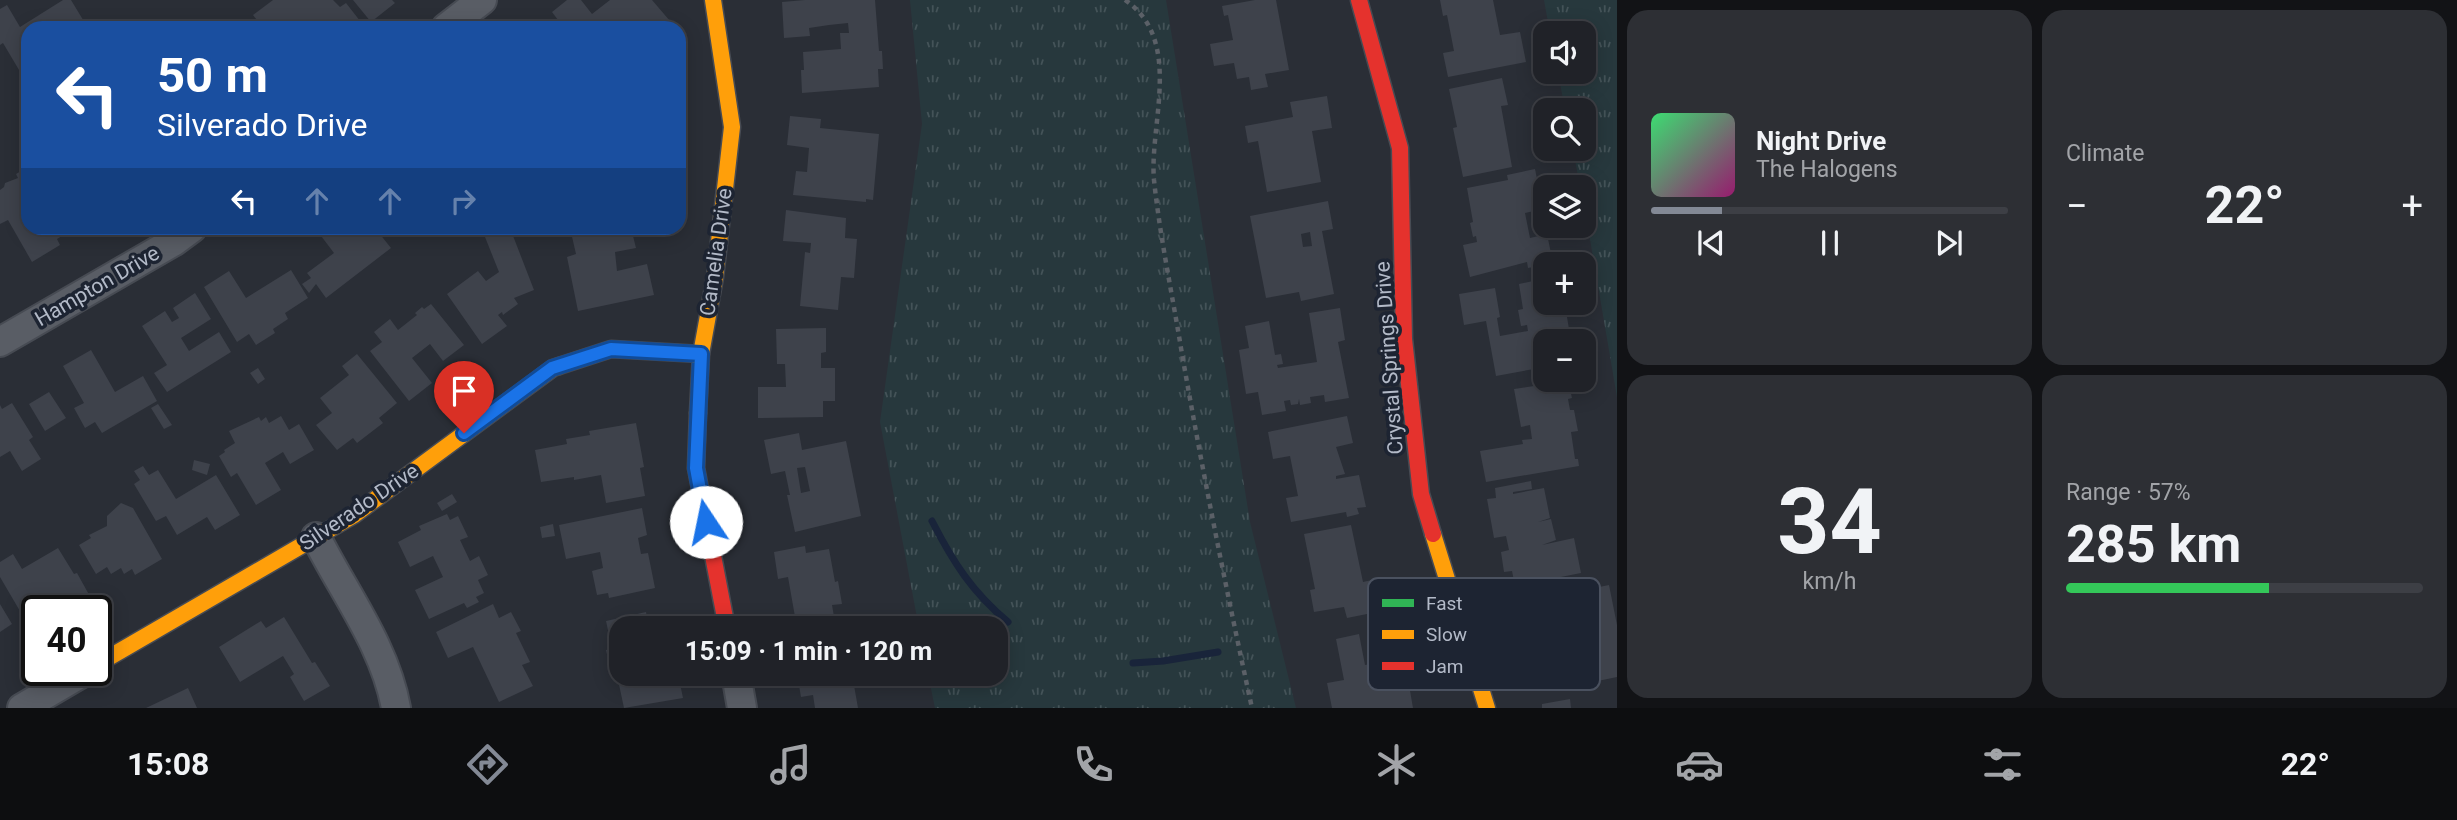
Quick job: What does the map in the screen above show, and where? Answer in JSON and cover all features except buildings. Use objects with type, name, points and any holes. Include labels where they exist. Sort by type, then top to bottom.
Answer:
[{"type":"street","points":[[455,21],[481,0]]},
{"type":"street","name":"Camelia Drive","points":[[713,0],[732,128],[715,277],[701,354],[696,468],[725,616]]},
{"type":"street","name":"Crystal Springs Drive","points":[[1359,0],[1401,148],[1404,339],[1421,494],[1447,578]]},
{"type":"street","name":"Hampton Drive","points":[[0,342],[182,235]]},
{"type":"street","name":"Silverado Drive","points":[[112,656],[354,515],[552,368],[611,349],[701,354]]},
{"type":"street","points":[[316,537],[371,636],[394,695],[396,708]]},
{"type":"street","points":[[33,705],[62,686]]},
{"type":"street","points":[[738,686],[742,708]]},
{"type":"street","name":"Crystal Springs Drive","points":[[1481,690],[1487,708]]},
{"type":"path","points":[[1125,0],[1138,10],[1144,20],[1157,54],[1160,92],[1153,167],[1157,208],[1199,447],[1252,708]]},
{"type":"green space","points":[[910,0],[1166,0],[1250,522],[1296,708],[935,708],[930,686],[1008,686],[1008,616],[917,616],[880,422],[922,124]]},
{"type":"green space","points":[[1544,0],[1617,0],[1617,397],[1596,274],[1596,252],[1592,252],[1590,238],[1596,238],[1596,175],[1578,175],[1575,161],[1596,161],[1596,98],[1563,98],[1560,84],[1596,84],[1596,21],[1548,21]]},
{"type":"waterway","points":[[932,521],[964,576],[1002,616]]},
{"type":"waterway","points":[[1133,663],[1218,652]]},
{"type":"traffic: fast","points":[[559,366],[611,349],[701,354]]},
{"type":"traffic: slow","points":[[698,413],[701,354],[715,277],[732,127],[713,0]]},
{"type":"traffic: slow","points":[[112,656],[354,515],[559,366]]},
{"type":"traffic: slow","points":[[1433,534],[1447,578]]},
{"type":"traffic: slow","points":[[1481,690],[1487,708]]},
{"type":"traffic: jam","points":[[1359,0],[1400,148],[1404,339],[1421,494],[1433,534]]},
{"type":"traffic: jam","points":[[698,413],[696,468],[725,616]]},
{"type":"route","points":[[464,433],[552,368],[611,349],[701,354],[696,468],[706,522]]}]
